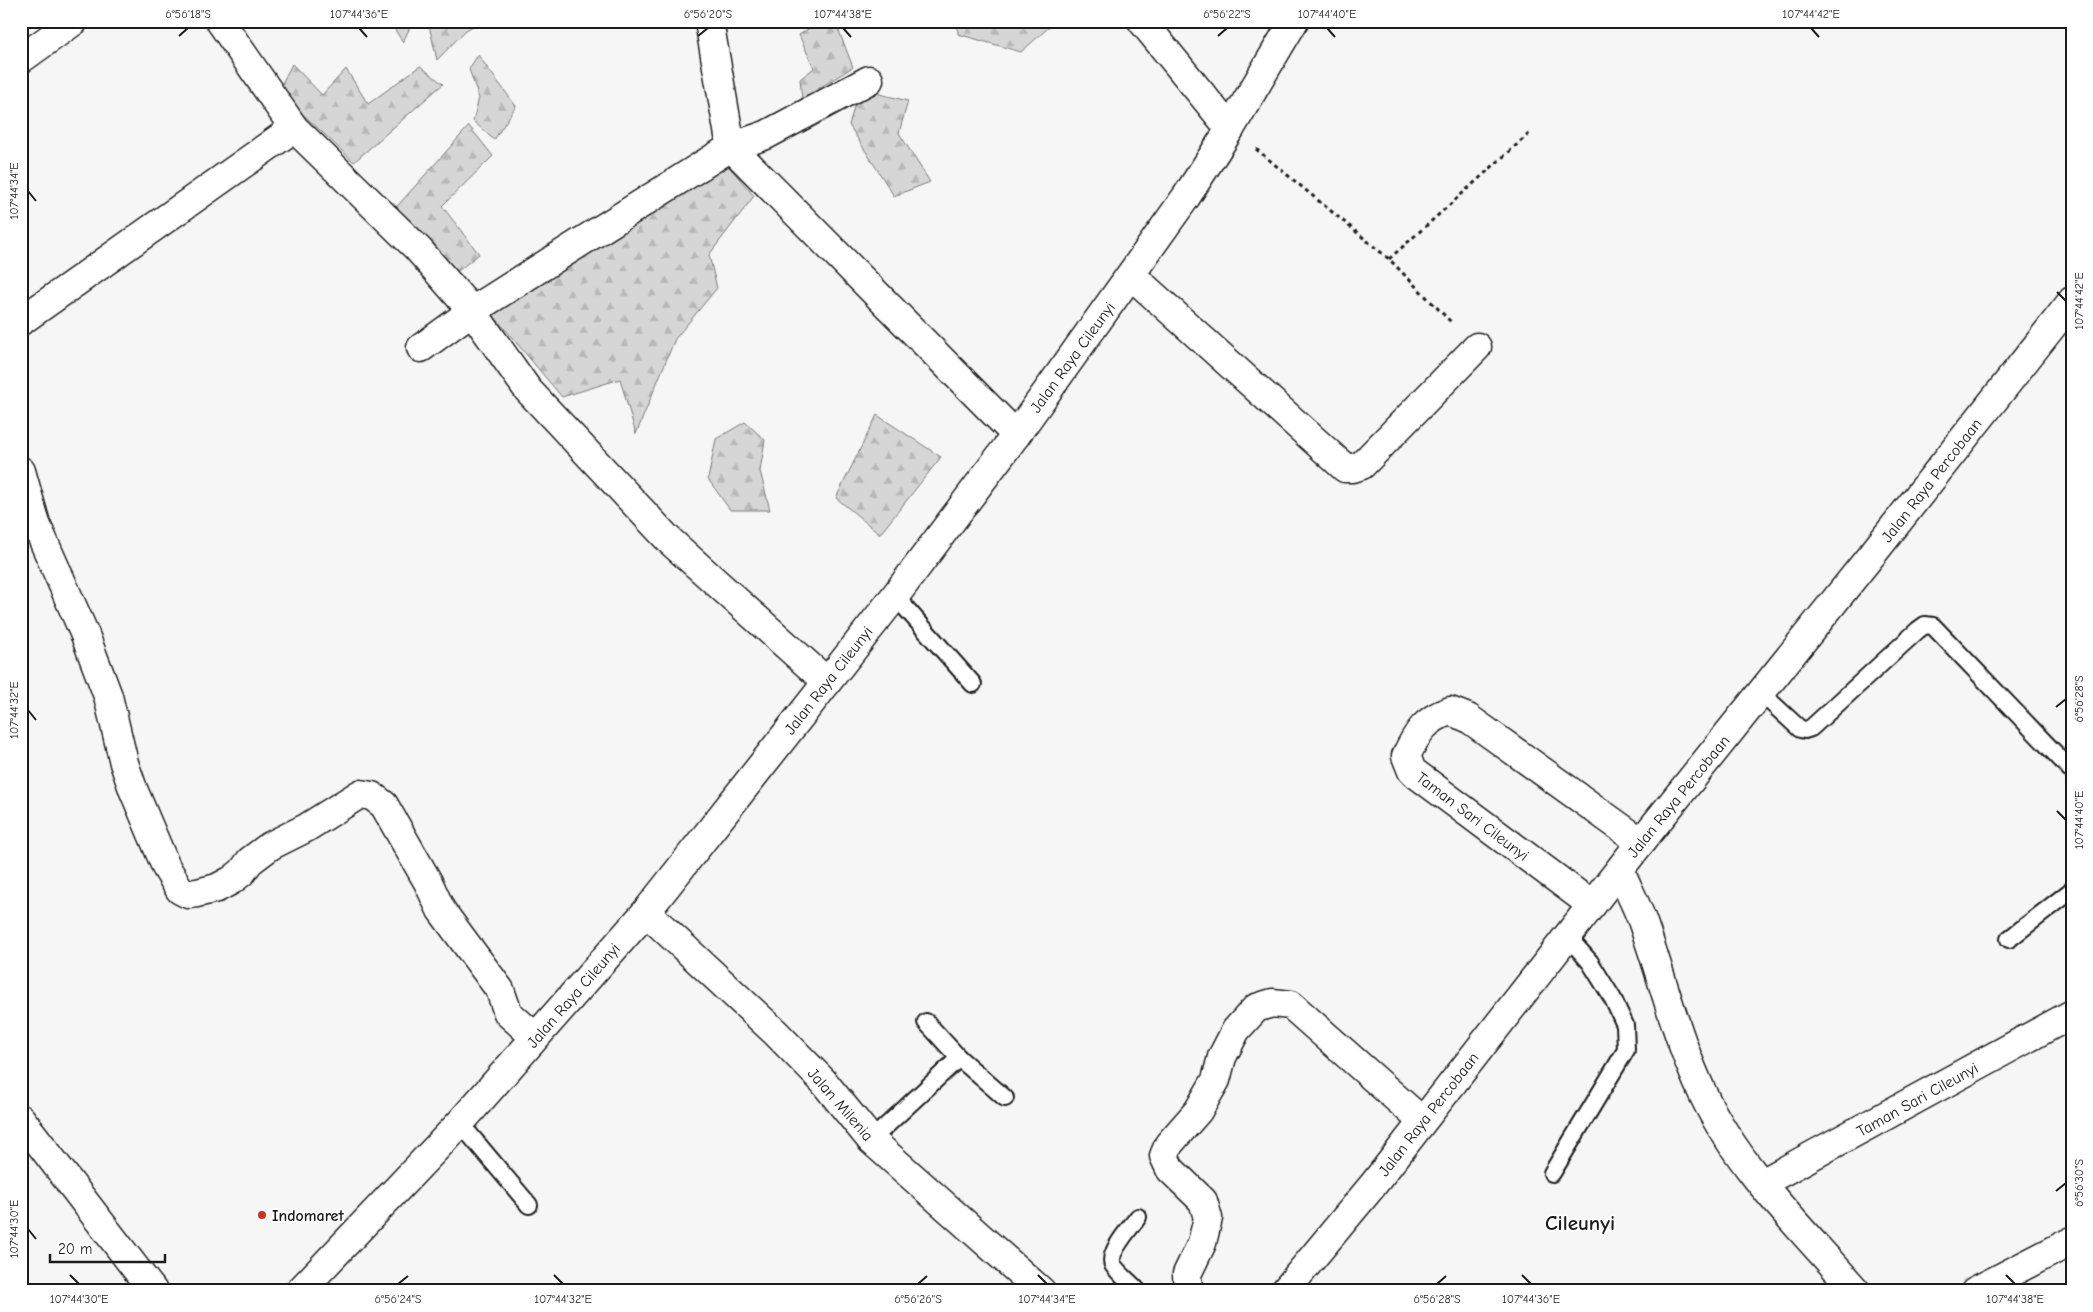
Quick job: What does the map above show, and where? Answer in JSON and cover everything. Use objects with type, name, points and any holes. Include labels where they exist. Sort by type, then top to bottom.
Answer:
[{"type":"main road","points":[[21,59],[74,21]]},
{"type":"main road","points":[[220,21],[294,128],[418,249],[472,311],[528,390],[669,540],[827,682]]},
{"type":"main road","points":[[709,21],[731,146],[1016,435]]},
{"type":"main road","points":[[1142,21],[1230,128]]},
{"type":"main road","name":"Jalan Raya Cileunyi","points":[[300,1291],[460,1123],[646,912],[895,596],[1016,435],[1131,275],[1230,128],[1294,21]]},
{"type":"main road","points":[[421,348],[472,311],[731,146],[766,135],[869,80]]},
{"type":"main road","points":[[21,321],[294,128]]},
{"type":"main road","points":[[1131,275],[1344,468],[1362,465],[1477,347]]},
{"type":"main road","name":"Jalan Raya Percobaan","points":[[1285,1291],[2072,301]]},
{"type":"main road","points":[[21,471],[36,524],[85,635],[108,696],[124,763],[133,789],[163,860],[180,890],[188,894],[217,888],[242,872],[250,862],[270,846],[306,828],[360,794],[372,796],[384,805],[392,816],[441,910],[500,990],[508,1013],[535,1037]]},
{"type":"main road","name":"Taman Sari Cileunyi","points":[[1592,905],[1412,771],[1406,756],[1415,738],[1432,717],[1450,711],[1468,718],[1641,842]]},
{"type":"main road","points":[[1620,870],[1645,927],[1680,1035],[1703,1094],[1731,1143],[1762,1183],[1856,1291]]},
{"type":"main road","name":"Jalan Milenia","points":[[646,912],[816,1074],[871,1140],[1041,1291]]},
{"type":"main road","points":[[1188,1291],[1187,1274],[1202,1243],[1208,1218],[1203,1201],[1170,1169],[1164,1156],[1169,1144],[1203,1104],[1216,1080],[1222,1057],[1236,1030],[1256,1008],[1272,1003],[1291,1005],[1422,1121]]},
{"type":"main road","name":"Taman Sari Cileunyi","points":[[1762,1183],[2072,1014]]},
{"type":"main road","points":[[21,1119],[153,1291]]},
{"type":"main road","points":[[1975,1291],[2072,1241]]},
{"type":"lane","points":[[895,596],[973,684]]},
{"type":"lane","points":[[1761,693],[1800,729],[1811,728],[1918,630],[1925,625],[1932,626],[2072,771]]},
{"type":"lane","points":[[2009,939],[2072,890]]},
{"type":"lane","points":[[1552,1173],[1626,1050],[1625,1025],[1614,999],[1590,962],[1567,936]]},
{"type":"lane","points":[[926,1022],[959,1058],[1005,1098]]},
{"type":"lane","points":[[871,1140],[959,1058]]},
{"type":"lane","points":[[460,1123],[529,1205]]},
{"type":"lane","points":[[1138,1218],[1114,1251],[1112,1258],[1114,1265],[1138,1291]]},
{"type":"path","points":[[1230,128],[1389,259],[1477,347]]},
{"type":"path","points":[[1389,259],[1531,132]]},
{"type":"green space","points":[[389,21],[413,21],[403,42]]},
{"type":"green space","points":[[428,21],[482,21],[466,30],[437,60]]},
{"type":"green space","points":[[820,21],[835,21],[853,67],[802,99],[800,79],[814,68],[799,35]]},
{"type":"green space","points":[[957,21],[1056,21],[1021,52],[958,34]]},
{"type":"green space","points":[[478,55],[516,106],[494,140],[473,121],[479,98],[469,69]]},
{"type":"green space","points":[[292,64],[322,95],[346,69],[368,104],[420,66],[443,84],[354,162],[278,91]]},
{"type":"green space","points":[[859,89],[908,101],[899,133],[930,182],[894,196],[849,125]]},
{"type":"green space","points":[[469,126],[493,156],[442,206],[479,254],[453,275],[391,213]]},
{"type":"green space","points":[[721,157],[754,196],[709,255],[717,288],[675,339],[636,434],[620,379],[562,397],[493,315]]},
{"type":"green space","points":[[877,415],[941,457],[880,534],[836,498]]},
{"type":"green space","points":[[745,422],[765,440],[760,471],[770,510],[730,510],[708,479],[716,439]]},
{"type":"place","name":"Indomaret","points":[[262,1215]]},
{"type":"district","name":"Cileunyi","points":[[1580,1223]]}]
